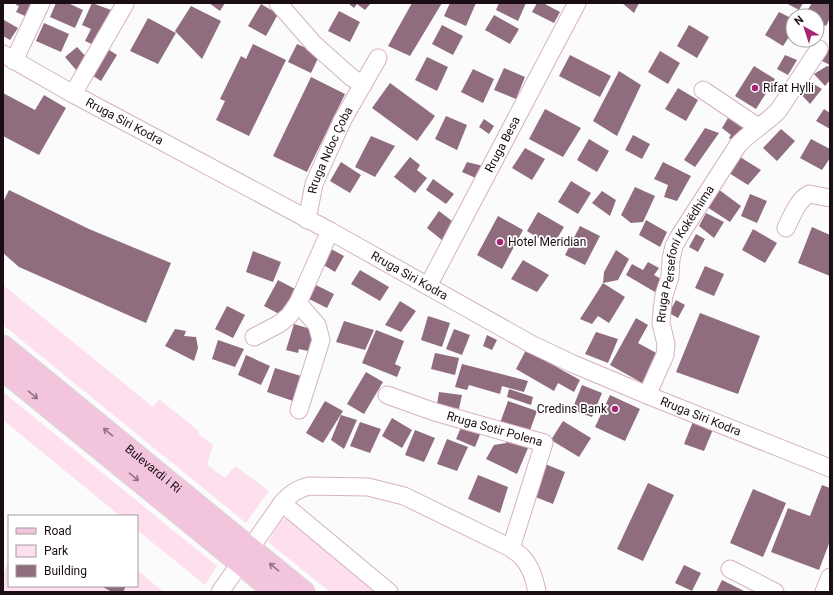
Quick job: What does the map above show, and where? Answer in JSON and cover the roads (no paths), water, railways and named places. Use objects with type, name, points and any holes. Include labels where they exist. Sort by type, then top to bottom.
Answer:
[{"type":"main road","name":"Bulevardi i Ri","points":[[3,346],[245,556],[276,592]]},
{"type":"main road","name":"Bulevardi i Ri","points":[[3,370],[245,556],[304,592]]},
{"type":"street","points":[[8,58],[41,3]]},
{"type":"street","points":[[73,94],[112,28],[125,4],[124,3]]},
{"type":"street","points":[[278,3],[314,44],[352,77],[363,84]]},
{"type":"street","name":"Rruga Besa","points":[[428,286],[577,3]]},
{"type":"street","name":"Rruga Persefoni Kokëdhima","points":[[647,395],[665,354],[666,344],[661,323],[664,295],[670,277],[671,258],[674,246],[738,145],[746,136],[758,126],[769,120],[778,111],[819,49]]},
{"type":"street","name":"Rruga Siri Kodra","points":[[8,58],[330,231],[532,344],[571,363],[647,395],[830,468]]},
{"type":"street","name":"Rruga Ndoc Çoba","points":[[308,220],[314,184],[342,121],[378,58]]},
{"type":"street","points":[[703,90],[758,126]]},
{"type":"street","points":[[786,228],[798,204],[804,197],[809,194],[830,198]]},
{"type":"street","points":[[254,337],[279,324],[289,316],[298,303],[330,231]]},
{"type":"street","points":[[298,303],[317,325],[321,340],[299,410]]},
{"type":"street","name":"Rruga Sotir Polena","points":[[387,395],[435,412],[544,443],[511,548]]},
{"type":"street","points":[[220,592],[282,503],[289,495],[300,488],[309,486],[368,486],[404,496],[511,548],[522,556],[530,569],[537,592]]},
{"type":"street","points":[[282,503],[390,592]]},
{"type":"street","points":[[730,568],[775,592]]},
{"type":"street","points":[[824,592],[830,577]]},
{"type":"place","name":"Rifat Hylli","points":[[755,88]]},
{"type":"place","name":"Hotel Meridian","points":[[500,242]]},
{"type":"place","name":"Credins Bank","points":[[615,409]]}]
